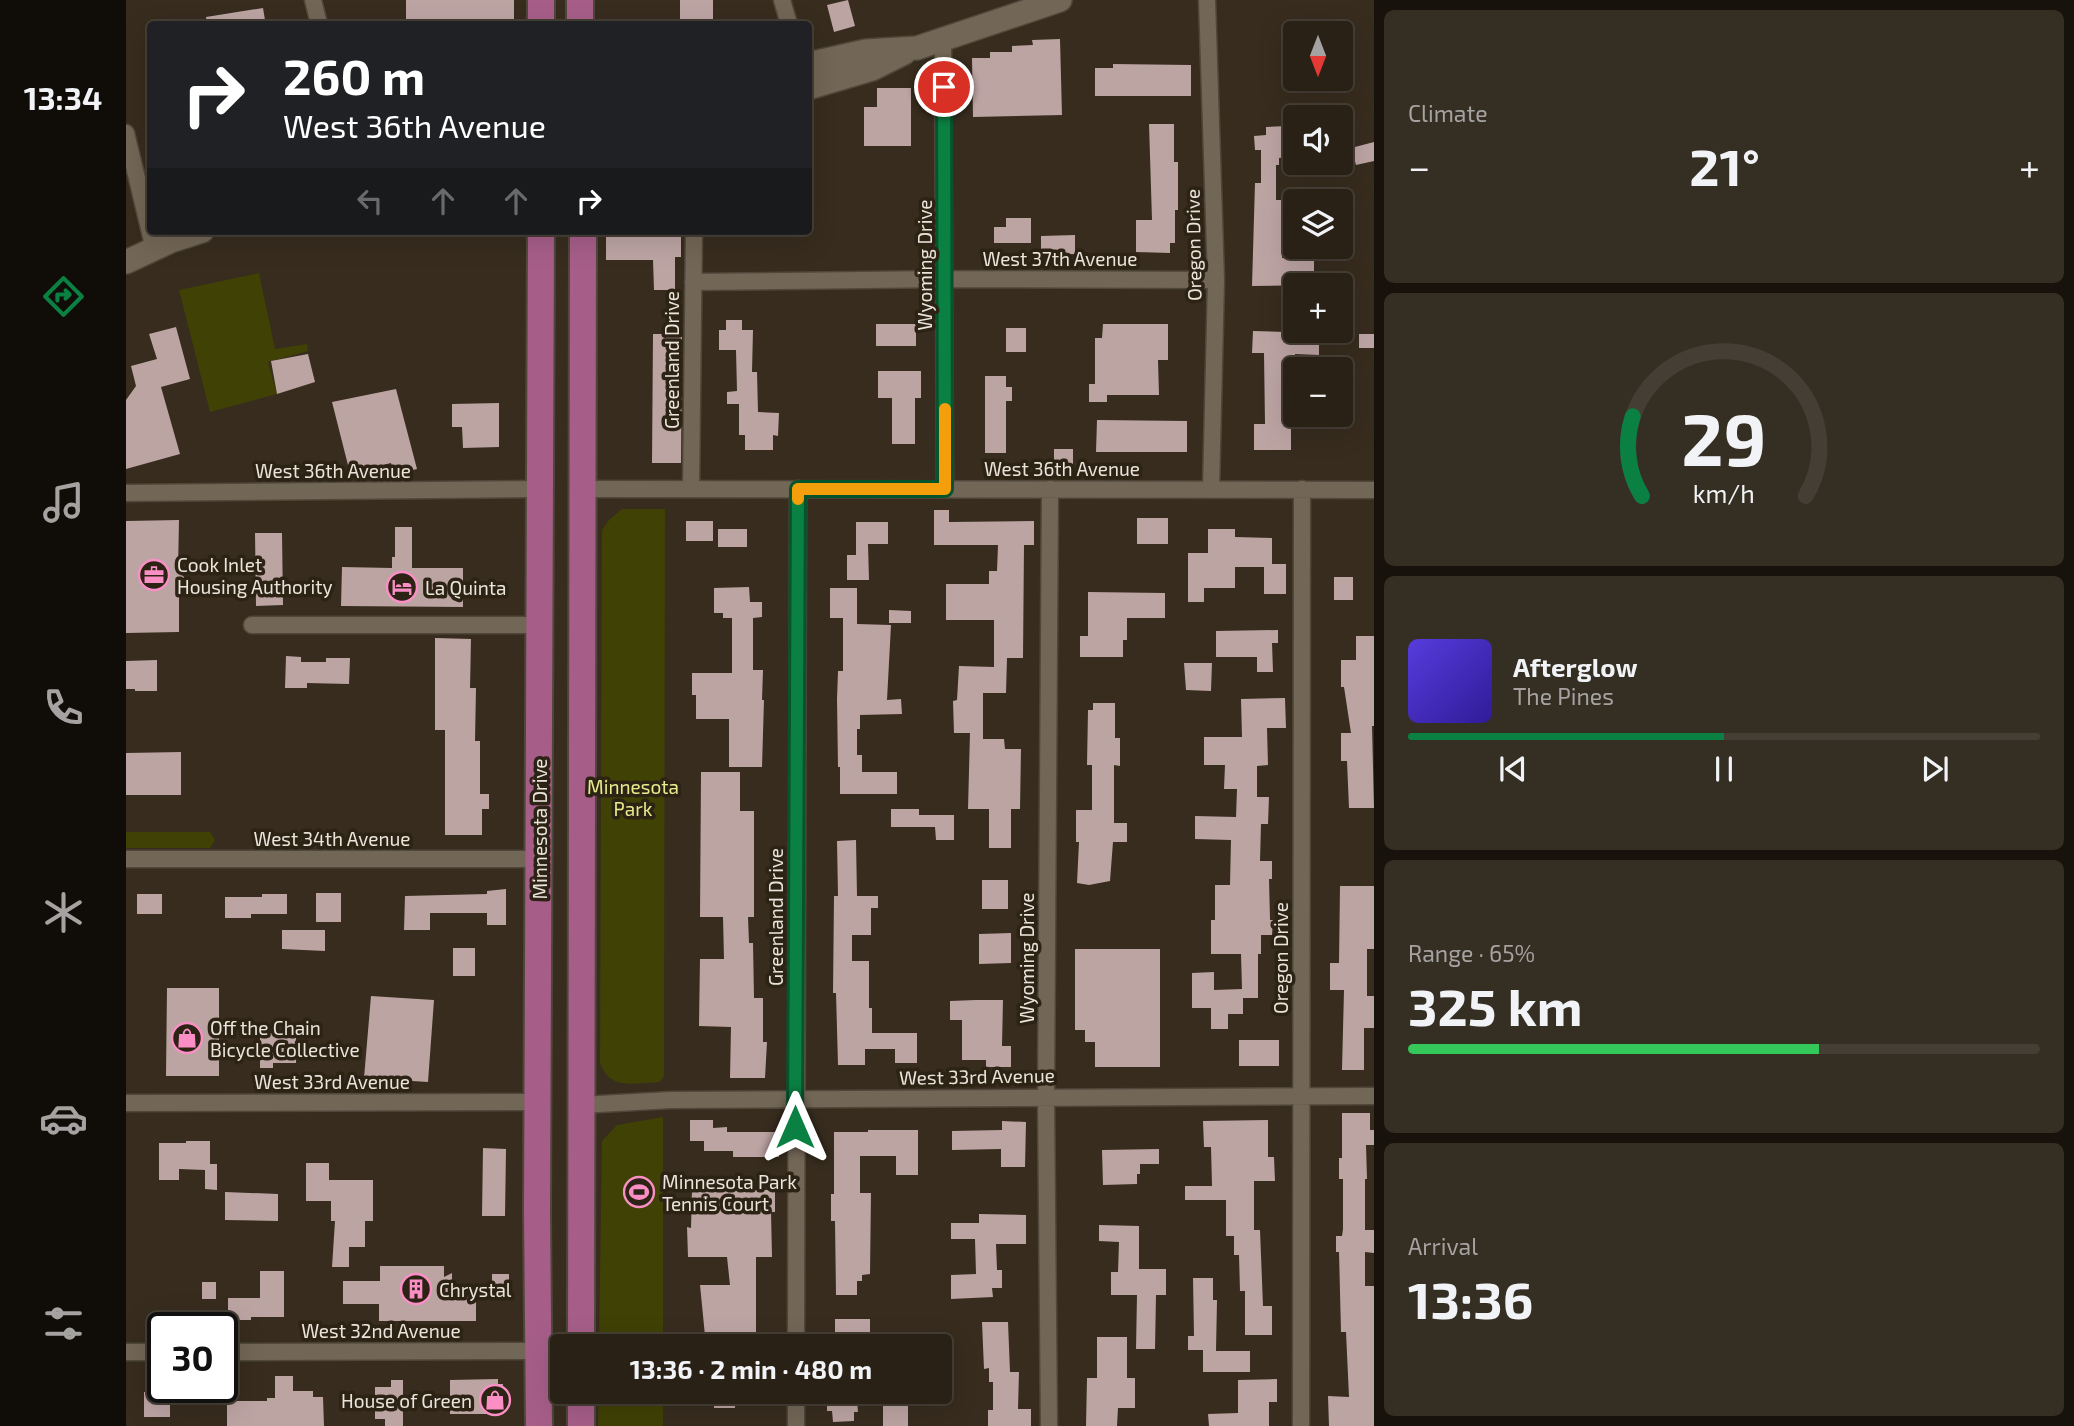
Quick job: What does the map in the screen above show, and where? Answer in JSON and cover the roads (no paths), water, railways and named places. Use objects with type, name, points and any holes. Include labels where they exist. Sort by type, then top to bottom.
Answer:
[{"type":"main road","points":[[541,0],[541,21]]},
{"type":"main road","points":[[580,0],[580,21]]},
{"type":"main road","points":[[812,87],[872,69],[914,48],[1060,0]]},
{"type":"main road","points":[[812,63],[866,51],[914,48]]},
{"type":"main road","points":[[126,262],[191,235]]},
{"type":"main road","name":"Minnesota Drive","points":[[541,235],[538,1102],[541,1424]]},
{"type":"main road","points":[[581,1334],[583,235]]},
{"type":"main road","points":[[539,720],[547,704],[555,702],[566,711],[581,736]]},
{"type":"main road","points":[[581,1404],[581,1426]]},
{"type":"street","points":[[313,0],[318,21]]},
{"type":"street","points":[[782,0],[788,21]]},
{"type":"street","name":"Oregon Drive","points":[[1207,0],[1216,280],[1211,489]]},
{"type":"street","name":"Wyoming Drive","points":[[943,40],[945,489]]},
{"type":"street","points":[[126,133],[147,220]]},
{"type":"street","points":[[151,235],[154,249]]},
{"type":"street","name":"Greenland Drive","points":[[691,489],[694,235]]},
{"type":"street","name":"West 37th Avenue","points":[[693,282],[1216,280]]},
{"type":"street","name":"West 36th Avenue","points":[[126,493],[540,489]]},
{"type":"street","name":"West 36th Avenue","points":[[582,489],[1374,489]]},
{"type":"street","name":"Greenland Drive","points":[[796,1334],[798,489]]},
{"type":"street","name":"Wyoming Drive","points":[[1049,1426],[1046,1096],[1050,489]]},
{"type":"street","name":"Oregon Drive","points":[[1301,1426],[1302,489]]},
{"type":"street","points":[[252,625],[540,625]]},
{"type":"street","name":"West 34th Avenue","points":[[126,859],[539,859]]},
{"type":"street","name":"West 33rd Avenue","points":[[581,1105],[671,1100],[1374,1096]]},
{"type":"street","name":"West 33rd Avenue","points":[[126,1103],[538,1102]]},
{"type":"street","name":"West 32nd Avenue","points":[[238,1352],[539,1351]]},
{"type":"street","points":[[126,1352],[147,1352]]},
{"type":"street","points":[[796,1404],[796,1426]]},
{"type":"place","name":"Cook Inlet Housing Authority","points":[[154,575]]},
{"type":"place","name":"La Quinta","points":[[402,587]]},
{"type":"place","name":"Off the Chain Bicycle Collective","points":[[187,1038]]},
{"type":"place","name":"Minnesota Park Tennis Court","points":[[639,1192]]},
{"type":"place","name":"Chrystal","points":[[416,1289]]},
{"type":"place","name":"House of Green","points":[[495,1400]]},
{"type":"park label","name":"Minnesota Park","points":[[633,797]]}]
